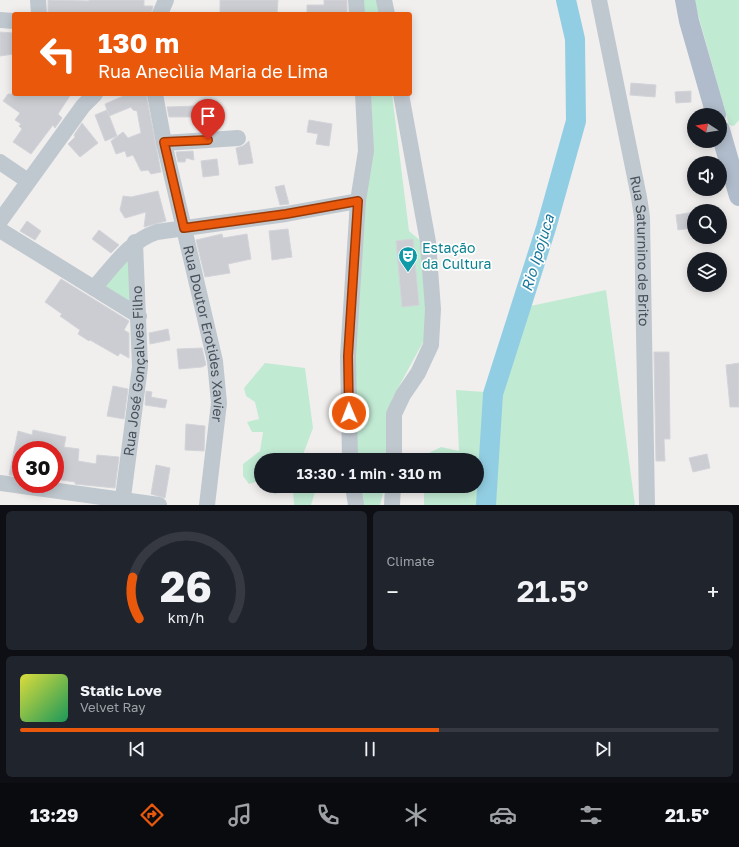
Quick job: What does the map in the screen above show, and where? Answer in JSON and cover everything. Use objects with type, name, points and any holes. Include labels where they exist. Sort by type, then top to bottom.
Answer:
[{"type":"main road","points":[[685,0],[689,21],[714,108]]},
{"type":"main road","points":[[725,148],[739,196]]},
{"type":"street","points":[[38,0],[39,12]]},
{"type":"street","points":[[161,12],[166,0]]},
{"type":"street","points":[[356,0],[357,12]]},
{"type":"street","points":[[384,0],[387,12]]},
{"type":"street","name":"Rua Saturnino de Brito","points":[[600,0],[642,217],[647,505]]},
{"type":"street","points":[[0,20],[12,21]]},
{"type":"street","points":[[0,221],[83,106],[93,96]]},
{"type":"street","name":"Rua Doutor Erotides Xavier","points":[[155,96],[164,142],[215,361],[218,384],[219,402],[207,505]]},
{"type":"street","points":[[350,453],[348,356],[358,201],[366,151],[363,96]]},
{"type":"street","points":[[394,453],[394,414],[403,395],[418,373],[431,345],[433,309],[428,242],[401,96]]},
{"type":"street","points":[[164,142],[238,138]]},
{"type":"street","points":[[0,162],[28,181]]},
{"type":"street","points":[[94,288],[135,242],[143,236],[157,232],[286,214],[358,201]]},
{"type":"street","points":[[0,230],[139,316]]},
{"type":"street","name":"Rua José Gonçalves Filho","points":[[122,502],[140,367],[135,242]]},
{"type":"street","points":[[0,483],[122,502],[159,505]]},
{"type":"street","points":[[354,493],[356,505]]},
{"type":"street","points":[[392,505],[393,493]]},
{"type":"green space","points":[[360,0],[381,0],[383,12],[361,12]]},
{"type":"green space","points":[[694,0],[739,0],[739,120],[734,126],[729,125],[727,108],[724,108]]},
{"type":"green space","points":[[367,96],[392,96],[409,231],[422,242],[428,333],[392,399],[388,453],[355,453],[350,352]]},
{"type":"green space","points":[[128,253],[131,307],[100,286]]},
{"type":"green space","points":[[606,290],[635,505],[489,505],[490,443],[521,308]]},
{"type":"green space","points":[[265,363],[305,368],[313,428],[304,453],[257,453],[260,451],[263,432],[252,432],[247,422],[259,419],[255,402],[246,396],[244,388]]},
{"type":"green space","points":[[456,390],[485,392],[481,453],[429,453],[441,447],[459,451]]},
{"type":"green space","points":[[254,456],[254,482],[249,484],[243,476],[243,464]]},
{"type":"green space","points":[[293,493],[315,493],[311,505],[294,505]]},
{"type":"green space","points":[[356,493],[383,493],[380,505],[356,505]]},
{"type":"green space","points":[[424,493],[479,493],[478,505],[424,505]]},
{"type":"building","points":[[48,0],[144,0],[144,6],[153,6],[152,12],[48,12]]},
{"type":"building","points":[[220,0],[278,0],[277,12],[220,12]]},
{"type":"building","points":[[324,0],[347,0],[347,12],[307,12],[307,5],[324,5]]},
{"type":"building","points":[[0,32],[12,33],[12,54],[0,56]]},
{"type":"building","points":[[631,83],[656,85],[655,97],[630,95]]},
{"type":"building","points":[[691,91],[691,102],[676,103],[675,92]]},
{"type":"building","points":[[8,94],[12,94],[12,96],[70,96],[58,114],[62,118],[55,128],[53,125],[31,154],[13,142],[22,129],[19,126],[21,124],[15,120],[20,113],[3,101]]},
{"type":"building","points":[[123,96],[146,96],[161,172],[151,174],[148,170],[141,171],[133,155],[127,157],[125,151],[116,154],[111,141],[123,132],[128,138],[141,133],[137,111],[133,110],[131,107],[109,116],[105,104]]},
{"type":"building","points":[[195,106],[195,117],[169,117],[167,107]]},
{"type":"building","points":[[107,110],[117,136],[105,141],[95,115]]},
{"type":"building","points":[[309,120],[332,124],[329,146],[316,144],[318,134],[307,132]]},
{"type":"building","points":[[82,123],[98,143],[80,157],[68,144],[75,137],[74,135]]},
{"type":"building","points":[[249,141],[253,163],[239,165],[236,148],[243,146]]},
{"type":"building","points":[[193,151],[194,160],[186,158],[185,162],[178,162],[176,152]]},
{"type":"building","points":[[217,159],[219,175],[203,177],[201,161]]},
{"type":"building","points":[[284,185],[289,204],[280,205],[275,187]]},
{"type":"building","points":[[158,191],[166,221],[144,227],[146,212],[125,218],[120,210],[123,196],[131,197]]},
{"type":"building","points":[[687,213],[687,229],[678,230],[676,215]]},
{"type":"building","points":[[27,221],[41,231],[35,240],[20,231]]},
{"type":"building","points":[[288,229],[292,257],[272,260],[269,231]]},
{"type":"building","points":[[99,230],[119,245],[111,253],[92,239]]},
{"type":"building","points":[[222,234],[223,238],[247,234],[251,259],[228,264],[230,273],[205,277],[196,240]]},
{"type":"building","name":"Estação da Cultura","points":[[413,239],[419,305],[402,307],[396,241]]},
{"type":"building","points":[[61,279],[129,321],[124,330],[129,333],[129,358],[120,353],[118,356],[78,334],[80,330],[60,316],[62,314],[45,302]]},
{"type":"building","points":[[168,329],[170,340],[150,344],[149,333]]},
{"type":"building","points":[[202,348],[206,365],[202,367],[179,369],[177,349]]},
{"type":"building","points":[[654,352],[669,352],[670,439],[664,439],[665,461],[656,461]]},
{"type":"building","points":[[739,363],[739,407],[730,407],[726,365]]},
{"type":"building","points":[[113,386],[128,389],[124,419],[107,416]]},
{"type":"building","points":[[146,391],[152,392],[151,397],[167,400],[165,408],[145,405]]},
{"type":"building","points":[[186,424],[205,426],[204,451],[185,450]]},
{"type":"building","points":[[33,430],[66,437],[64,447],[64,441],[16,441],[18,431],[32,435]]},
{"type":"building","points":[[64,447],[79,449],[78,461],[96,464],[97,455],[119,457],[115,488],[75,484],[75,482],[64,480]]},
{"type":"building","points":[[707,454],[710,468],[693,472],[689,458]]},
{"type":"building","points":[[12,460],[12,475],[9,475]]},
{"type":"building","points":[[156,465],[170,468],[165,498],[151,494]]},
{"type":"waterway","name":"Rio Ipojuca","points":[[486,505],[493,394],[546,228],[576,121],[575,39],[566,0]]},
{"type":"place","name":"Estação da Cultura","points":[[408,273]]},
{"type":"route","points":[[208,140],[164,142],[184,228],[286,214],[358,201],[348,356],[349,413]]}]
